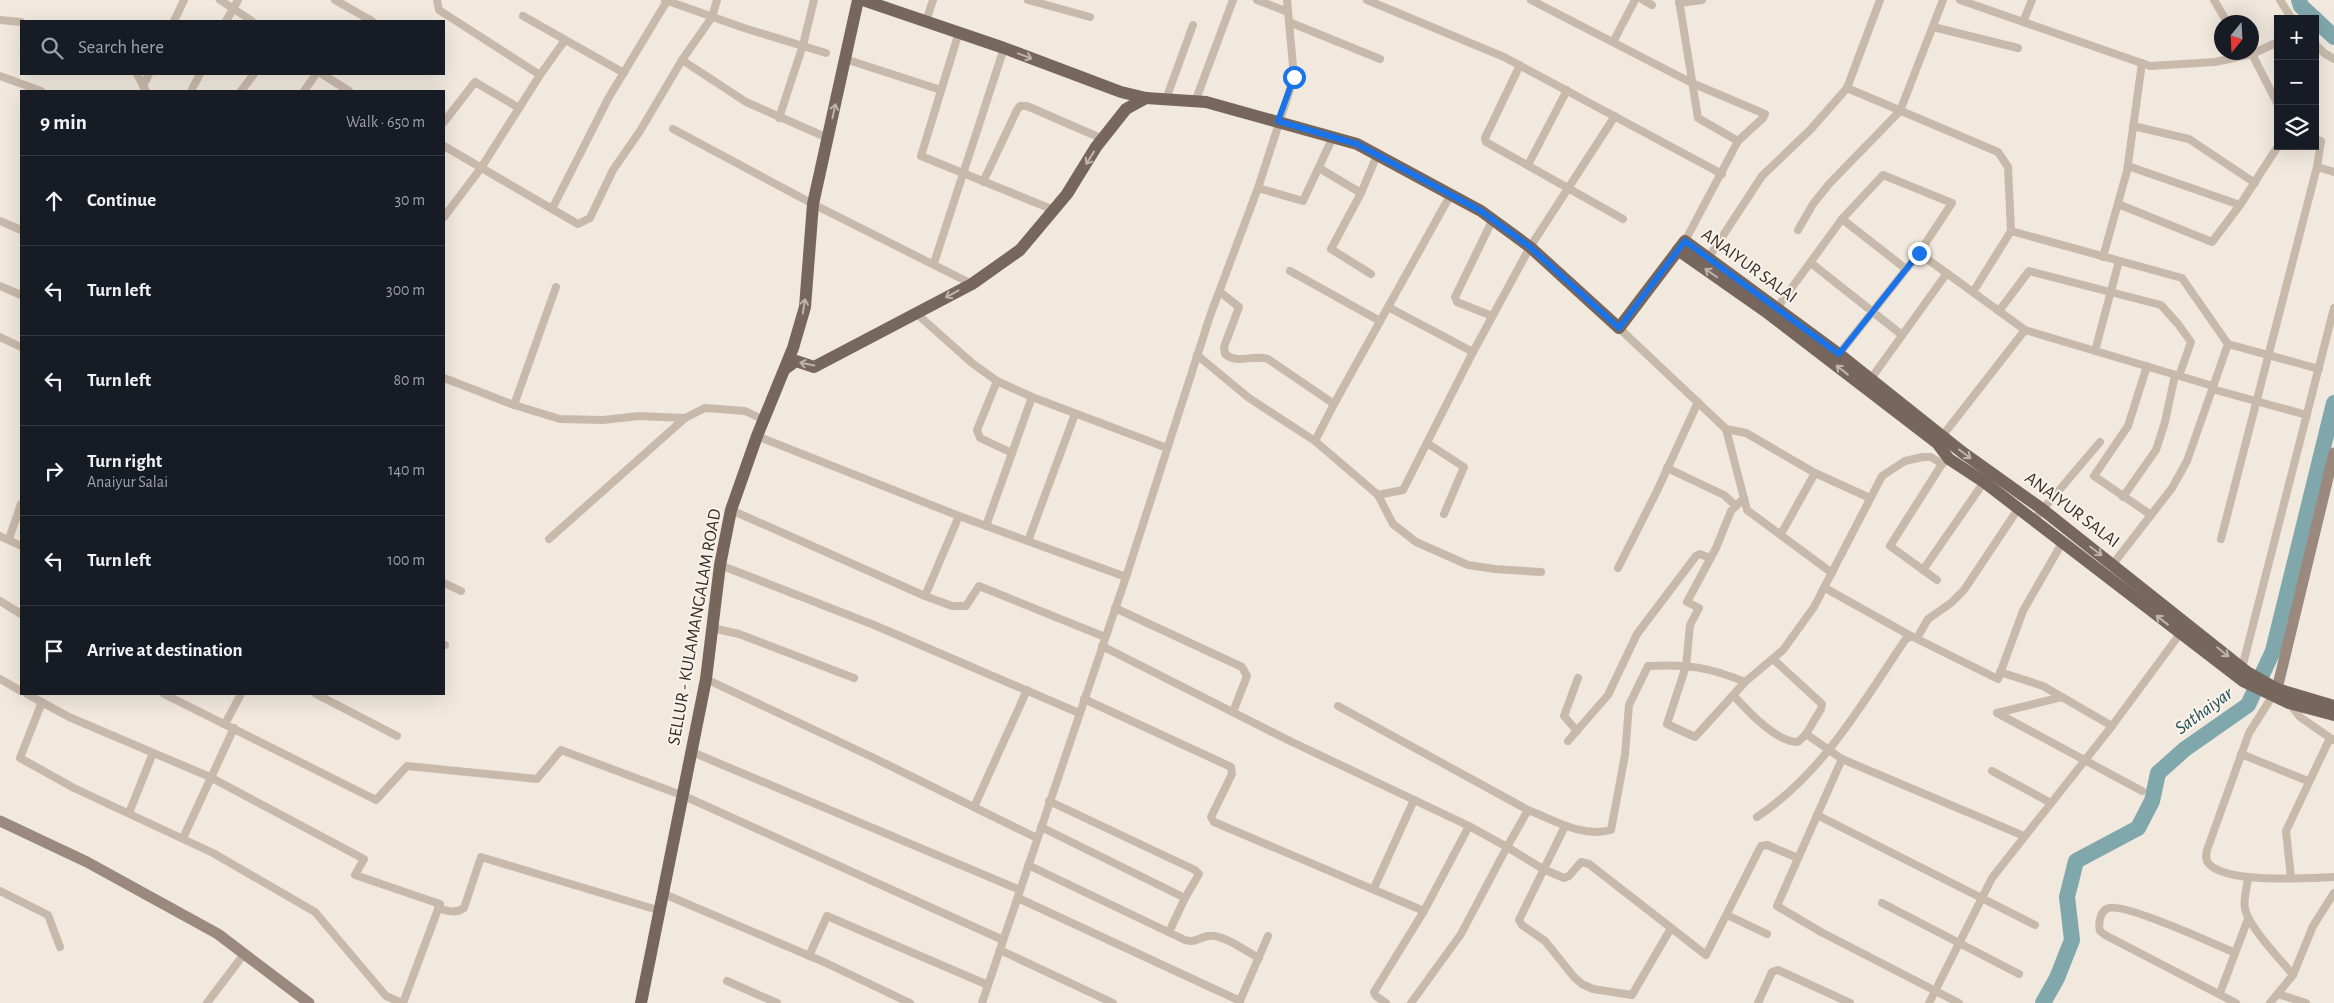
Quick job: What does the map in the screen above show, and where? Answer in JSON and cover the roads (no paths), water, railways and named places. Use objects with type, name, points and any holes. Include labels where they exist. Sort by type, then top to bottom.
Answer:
[{"type":"main road","name":"SELLUR - KULAMANGALAM ROAD","points":[[645,1002],[706,679],[720,565],[731,510],[757,436],[785,369],[805,307],[813,204],[824,136],[845,59],[858,0]]},
{"type":"main road","points":[[863,0],[1004,48],[1121,92],[1146,98],[1195,102],[1278,121],[1333,136],[1378,153],[1493,219],[1530,247],[1619,328],[1682,245]]},
{"type":"main road","points":[[785,369],[796,361],[814,366],[917,314],[972,284],[1020,250],[1067,194],[1103,139],[1126,109],[1146,98]]},
{"type":"main road","name":"ANAIYUR SALAI","points":[[1682,245],[1709,257],[1839,354],[1940,439],[1946,462],[1984,482],[2180,635],[2271,690],[2289,703],[2334,715]]},
{"type":"main road","name":"ANAIYUR SALAI","points":[[1682,245],[1765,311],[1940,439],[1962,452],[2042,509],[2188,624],[2244,674]]},
{"type":"main road","name":"ANAIYUR SALAI","points":[[2271,690],[2334,706]]},
{"type":"street","points":[[174,20],[184,0]]},
{"type":"street","points":[[220,0],[251,20]]},
{"type":"street","points":[[227,20],[238,0]]},
{"type":"street","points":[[335,0],[370,20]]},
{"type":"street","points":[[437,0],[440,10],[540,75]]},
{"type":"street","points":[[552,209],[624,73],[666,0],[712,17],[826,53]]},
{"type":"street","points":[[445,147],[578,224],[590,218],[613,170],[640,131],[682,60],[712,17],[717,0]]},
{"type":"street","points":[[779,118],[803,45],[814,0]]},
{"type":"street","points":[[926,21],[933,0]]},
{"type":"street","points":[[1028,0],[1090,17]]},
{"type":"street","points":[[1195,102],[1233,0]]},
{"type":"street","points":[[1257,0],[1288,12]]},
{"type":"street","points":[[992,1003],[982,1001],[1126,577],[1197,355],[1258,188],[1278,121],[1294,77],[1287,0]]},
{"type":"street","points":[[1367,0],[1520,65],[1722,174]]},
{"type":"street","points":[[1531,0],[1692,82],[1765,114],[1738,141],[1722,174],[1682,245]]},
{"type":"street","points":[[1613,42],[1635,0]]},
{"type":"street","points":[[1643,0],[1652,5]]},
{"type":"street","points":[[1702,0],[1679,1],[1698,118],[1738,141]]},
{"type":"street","points":[[1709,257],[1762,176],[1812,129],[1847,88],[1880,0]]},
{"type":"street","points":[[1798,230],[1813,204],[1829,184],[1900,111],[1943,0]]},
{"type":"street","points":[[1960,0],[2150,66],[2223,60]]},
{"type":"street","points":[[2023,22],[2032,0]]},
{"type":"street","points":[[2214,0],[2223,15]]},
{"type":"street","points":[[2280,0],[2289,15]]},
{"type":"street","points":[[524,16],[624,73]]},
{"type":"street","points":[[0,20],[20,22]]},
{"type":"street","points":[[1289,22],[1380,59]]},
{"type":"street","points":[[1166,99],[1193,25]]},
{"type":"street","points":[[1933,27],[2018,48]]},
{"type":"street","points":[[959,32],[921,156],[1054,210]]},
{"type":"street","points":[[445,216],[481,168],[540,75],[565,40]]},
{"type":"street","points":[[2259,50],[2274,44]]},
{"type":"street","points":[[934,263],[1004,48]]},
{"type":"street","points":[[2319,48],[2334,59]]},
{"type":"street","points":[[845,59],[941,90]]},
{"type":"street","points":[[682,60],[746,102],[824,136]]},
{"type":"street","points":[[2252,60],[2274,98]]},
{"type":"street","points":[[2103,257],[2128,166],[2142,63]]},
{"type":"street","points":[[1520,65],[1485,138],[1488,146],[1528,165],[1623,219]]},
{"type":"street","points":[[138,75],[144,89]]},
{"type":"street","points":[[144,89],[149,75]]},
{"type":"street","points":[[191,90],[199,75]]},
{"type":"street","points":[[242,90],[253,75]]},
{"type":"street","points":[[305,90],[315,75]]},
{"type":"street","points":[[324,75],[347,90]]},
{"type":"street","points":[[0,76],[38,90]]},
{"type":"street","points":[[445,121],[475,82],[519,108]]},
{"type":"street","points":[[1847,88],[1998,152],[2008,167],[2011,231],[1973,292]]},
{"type":"street","points":[[1528,165],[1566,90]]},
{"type":"street","points":[[983,182],[1016,110],[1020,106],[1027,106],[1103,139]]},
{"type":"street","points":[[1378,495],[1403,490],[1473,352],[1530,247],[1615,116]]},
{"type":"street","points":[[2133,126],[2189,139],[2255,183]]},
{"type":"street","points":[[673,129],[813,204],[934,263],[972,284]]},
{"type":"street","points":[[1258,188],[1303,201],[1333,136]]},
{"type":"street","points":[[2221,539],[2317,167],[2321,140],[2319,140]]},
{"type":"street","points":[[2118,204],[2212,242],[2240,205],[2276,150]]},
{"type":"street","points":[[1371,274],[1331,249],[1361,192],[1378,153]]},
{"type":"street","points":[[2128,166],[2240,205]]},
{"type":"street","points":[[2317,167],[2334,172]]},
{"type":"street","points":[[1319,168],[1361,192]]},
{"type":"street","points":[[1778,308],[1842,219],[1883,175],[1952,203],[1919,253],[1839,354]]},
{"type":"street","points":[[1315,441],[1451,194]]},
{"type":"street","points":[[1492,316],[1457,302],[1455,297],[1493,219]]},
{"type":"street","points":[[1842,219],[1906,269]]},
{"type":"street","points":[[0,221],[20,230]]},
{"type":"street","points":[[2011,231],[2182,278],[2228,344],[2319,369]]},
{"type":"street","points":[[1919,253],[2025,330],[2307,415]]},
{"type":"street","points":[[2095,351],[2119,261]]},
{"type":"street","points":[[1811,263],[1902,335]]},
{"type":"street","points":[[1290,271],[1380,321]]},
{"type":"street","points":[[1999,311],[2029,271],[2161,305],[2191,342],[2177,375],[2156,450],[2123,497]]},
{"type":"street","points":[[1870,380],[1947,273]]},
{"type":"street","points":[[0,286],[20,295]]},
{"type":"street","points":[[514,405],[556,287]]},
{"type":"street","points":[[1220,292],[1239,307],[1224,347],[1225,354],[1237,360],[1255,357],[1268,359],[1334,404]]},
{"type":"street","points":[[1388,307],[1473,352]]},
{"type":"street","points":[[2244,674],[2334,308]]},
{"type":"street","points":[[917,314],[972,363],[997,381],[1075,414],[1167,448]]},
{"type":"street","points":[[1619,328],[1726,429],[1747,510],[1832,573]]},
{"type":"street","points":[[1940,439],[2025,330]]},
{"type":"street","points":[[0,337],[20,347]]},
{"type":"street","points":[[2113,564],[2172,488],[2187,461],[2228,344]]},
{"type":"street","points":[[1197,355],[1249,398],[1315,441],[1378,495],[1393,524],[1416,542],[1468,565],[1541,572]]},
{"type":"street","points":[[2094,476],[2128,426],[2147,366]]},
{"type":"street","points":[[445,378],[514,405],[560,419],[603,420],[638,416],[685,418]]},
{"type":"street","points":[[997,381],[976,430],[980,438],[1012,454]]},
{"type":"street","points":[[986,526],[1032,397]]},
{"type":"street","points":[[1618,568],[1698,402]]},
{"type":"street","points":[[549,539],[685,418],[705,408],[745,411],[764,420]]},
{"type":"street","points":[[1028,541],[1075,414]]},
{"type":"street","points":[[1726,429],[1746,433],[1815,473],[1870,498]]},
{"type":"street","points":[[757,436],[959,516],[1126,577]]},
{"type":"street","points":[[2034,521],[2042,509],[2082,466],[2100,442]]},
{"type":"street","points":[[1427,443],[1464,467],[1444,514]]},
{"type":"street","points":[[2334,453],[2271,690],[2251,728],[2207,850],[2206,858],[2209,864],[2217,869],[2248,878],[2334,878]]},
{"type":"street","points":[[1744,498],[1731,511],[1710,558],[1687,602],[1699,608],[1690,625],[1686,666],[1667,720],[1670,726],[1695,737],[1745,682],[1784,650],[1825,588],[1882,476],[1905,461],[1931,457],[1946,462],[1890,546],[1937,580]]},
{"type":"street","points":[[2082,466],[2123,497],[2151,515]]},
{"type":"street","points":[[1667,468],[1724,495],[1736,506]]},
{"type":"street","points":[[1781,534],[1815,473]]},
{"type":"street","points":[[1923,570],[1984,482]]},
{"type":"street","points":[[9,539],[20,507]]},
{"type":"street","points":[[1757,816],[1781,801],[1829,752],[1905,640],[1914,637],[1928,618],[1951,603],[1964,590],[2018,509]]},
{"type":"street","points":[[731,510],[952,606],[966,606],[979,586],[1105,637]]},
{"type":"street","points":[[926,596],[959,516]]},
{"type":"street","points":[[0,536],[20,545]]},
{"type":"street","points":[[1825,588],[1914,637],[1998,679],[2023,611],[2062,543]]},
{"type":"street","points":[[1568,741],[1608,695],[1637,634],[1696,556],[1700,554],[1710,558]]},
{"type":"street","points":[[720,565],[874,625],[1079,713]]},
{"type":"street","points":[[445,583],[461,591]]},
{"type":"street","points":[[0,601],[20,613]]},
{"type":"street","points":[[1115,608],[1242,667],[1247,676],[1232,712]]},
{"type":"street","points":[[1929,1003],[1961,943],[1992,878],[2085,761],[2188,624]]},
{"type":"street","points":[[712,628],[739,634],[854,678]]},
{"type":"street","points":[[1102,646],[1232,712],[1469,826],[1544,869],[1566,878],[1581,862],[1589,864],[1706,955],[1728,915],[1761,846],[1767,845],[1798,858]]},
{"type":"street","points":[[1734,696],[1758,721],[1791,742],[1798,742],[1806,734],[1822,704],[1772,659]]},
{"type":"street","points":[[1338,706],[1528,810],[1565,826],[1598,834],[1611,830],[1625,755],[1629,705],[1648,666],[1686,666],[1716,670],[1745,682]]},
{"type":"street","points":[[2000,672],[2042,686],[2112,726]]},
{"type":"street","points":[[1577,731],[1564,716],[1578,678]]},
{"type":"street","points":[[0,679],[20,689]]},
{"type":"street","points":[[706,679],[1037,838]]},
{"type":"street","points":[[974,807],[1027,690]]},
{"type":"street","points":[[29,695],[42,702],[69,717],[210,778],[364,859],[355,875],[440,904],[402,1003],[386,996],[315,912],[213,853],[74,788],[20,758],[42,702]]},
{"type":"street","points":[[225,724],[240,695]]},
{"type":"street","points":[[318,695],[397,736]]},
{"type":"street","points":[[177,697],[225,724],[376,800],[408,766],[537,779],[561,750],[684,796],[1003,940]]},
{"type":"street","points":[[2062,698],[1997,713],[2142,791]]},
{"type":"street","points":[[1084,700],[1230,767],[1232,774],[1211,817],[1214,822],[1374,888],[1424,911]]},
{"type":"street","points":[[2289,703],[2300,717],[2332,739],[2308,782],[2286,831],[2291,878]]},
{"type":"street","points":[[184,838],[234,728]]},
{"type":"street","points":[[1806,734],[1829,752],[1842,759],[2024,836]]},
{"type":"street","points":[[692,752],[1019,894],[1240,1002],[1268,936]]},
{"type":"street","points":[[129,813],[153,753]]},
{"type":"street","points":[[2241,754],[2308,782]]},
{"type":"street","points":[[1842,759],[1778,903],[1779,908],[1959,1003]]},
{"type":"street","points":[[1992,771],[2051,803]]},
{"type":"street","points":[[1374,888],[1414,800]]},
{"type":"street","points":[[1050,801],[1195,870],[1199,874],[1169,932]]},
{"type":"street","points":[[1411,1003],[1461,934],[1528,810]]},
{"type":"street","points":[[1817,815],[1983,896],[2035,925]]},
{"type":"street","points":[[0,821],[87,862],[218,934],[309,1003]]},
{"type":"street","points":[[1386,1003],[1376,996],[1374,992],[1424,911],[1469,826]]},
{"type":"street","points":[[1565,826],[1519,920],[1522,925],[1545,940],[1574,978],[1592,989],[1632,995],[1671,928]]},
{"type":"street","points":[[1041,827],[1185,898]]},
{"type":"street","points":[[438,908],[449,911],[460,911],[464,908],[481,857],[661,911]]},
{"type":"street","points":[[1028,865],[1192,942],[1207,936],[1217,937],[1259,958]]},
{"type":"street","points":[[2248,878],[2245,908],[2248,919],[2293,975]]},
{"type":"street","points":[[0,891],[48,915],[60,947]]},
{"type":"street","points":[[2270,1003],[2293,975],[2313,926],[2334,893]]},
{"type":"street","points":[[664,894],[809,956],[896,1000],[910,1003]]},
{"type":"street","points":[[1882,902],[2019,974]]},
{"type":"street","points":[[2235,953],[2128,910],[2109,908],[2100,920],[2100,931],[2106,935],[2236,1003]]},
{"type":"street","points":[[1728,915],[1767,934]]},
{"type":"street","points":[[809,956],[827,916],[988,985]]},
{"type":"street","points":[[2220,994],[2248,919]]},
{"type":"street","points":[[1000,950],[1103,1001],[1113,1003]]},
{"type":"street","points":[[209,1002],[244,954]]},
{"type":"street","points":[[1758,1003],[1772,972],[1778,970],[1850,1003]]},
{"type":"street","points":[[728,981],[777,1003]]},
{"type":"street","points":[[2278,994],[2306,1003]]},
{"type":"waterway","name":"Sathaiyar","points":[[2299,0],[2301,6],[2311,15]]},
{"type":"waterway","name":"Sathaiyar","points":[[2319,23],[2334,37]]},
{"type":"waterway","name":"Sathaiyar","points":[[2043,1003],[2057,978],[2072,940],[2067,897],[2076,861],[2138,828],[2152,801],[2158,773],[2185,749],[2248,705],[2273,651],[2334,403]]}]
